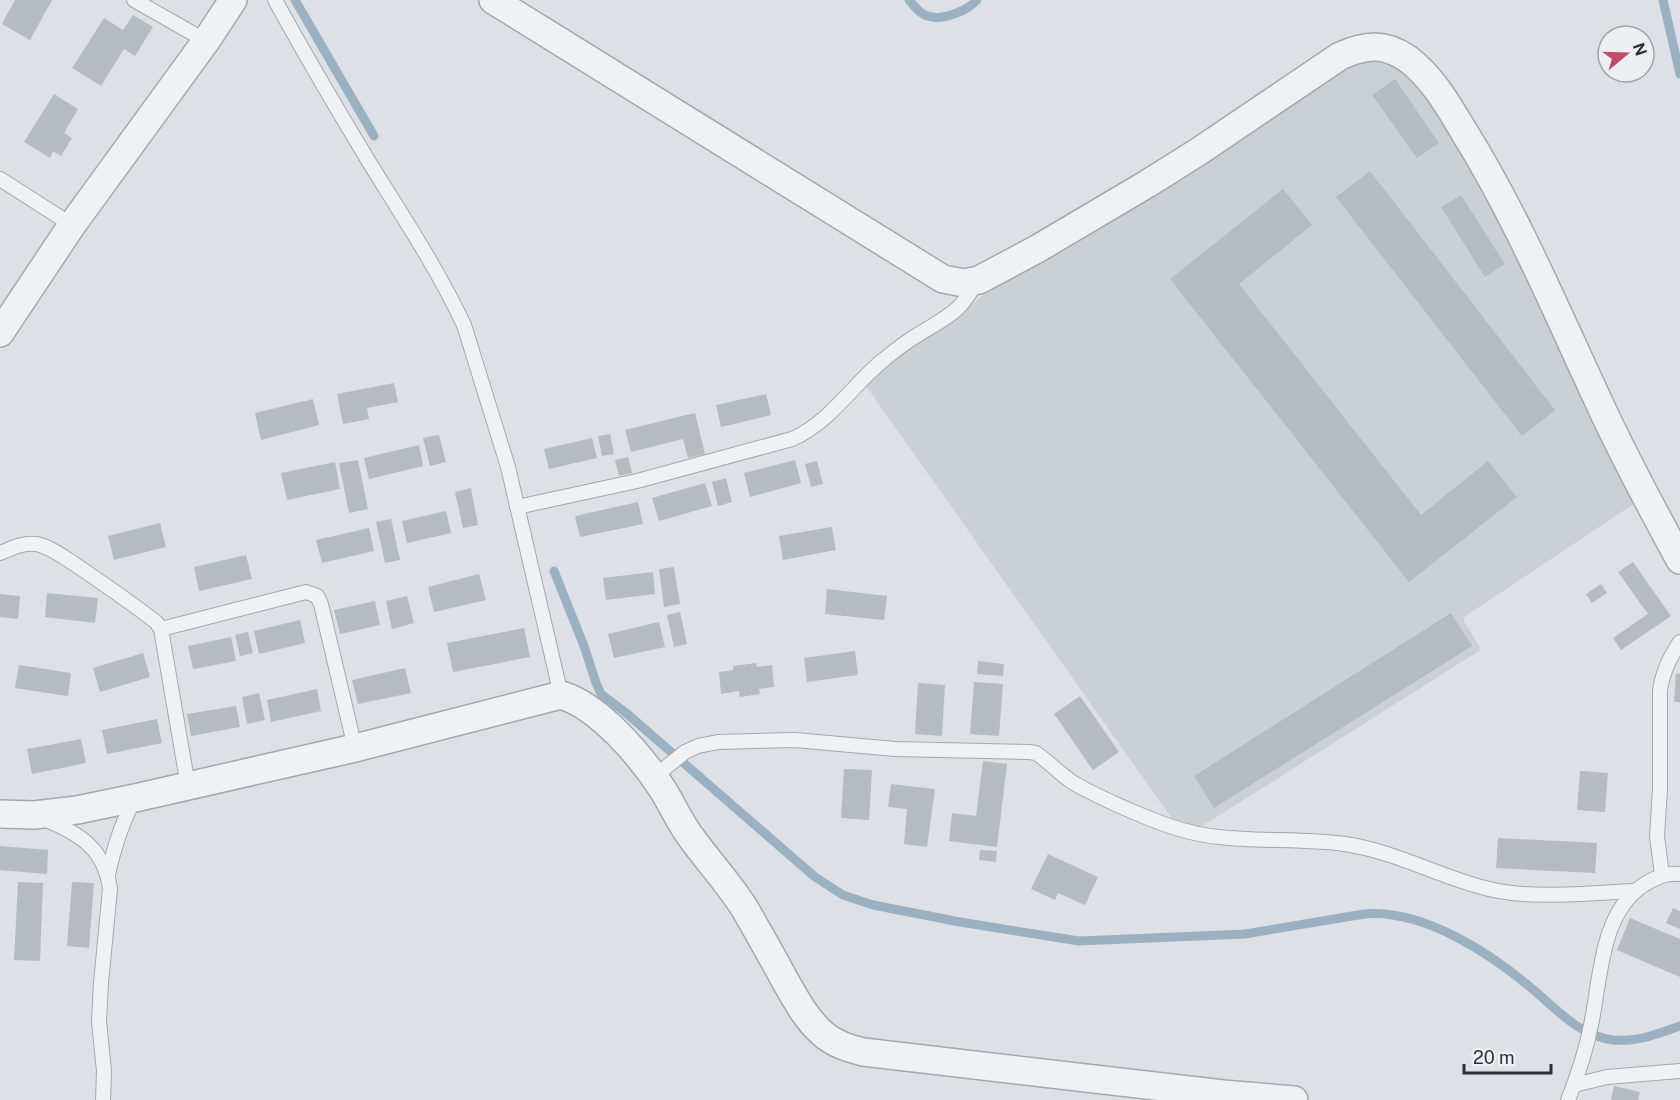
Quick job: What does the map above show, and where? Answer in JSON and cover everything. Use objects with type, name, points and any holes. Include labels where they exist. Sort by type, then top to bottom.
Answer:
[{"type":"street","points":[[0,333],[72,225],[206,41],[233,0]]},
{"type":"street","points":[[494,0],[943,279],[964,283],[979,280],[1037,249],[1147,184],[1340,56],[1355,49],[1368,47],[1380,46],[1393,50],[1407,59],[1432,82],[1478,153],[1505,204],[1641,488],[1680,560]]},
{"type":"street","points":[[0,814],[34,815],[77,810],[135,798],[355,748],[561,695],[583,703],[603,719],[635,753],[662,770],[692,839],[744,906],[806,1014],[821,1032],[842,1047],[863,1052],[1223,1094],[1294,1100]]},
{"type":"lane","points":[[134,0],[206,41]]},
{"type":"lane","points":[[274,0],[454,304],[464,325],[508,467],[561,695]]},
{"type":"lane","points":[[0,179],[72,225]]},
{"type":"lane","points":[[517,507],[667,473],[792,439],[806,433],[832,411],[880,362],[956,309],[979,280]]},
{"type":"lane","points":[[0,553],[27,544],[45,547],[103,584],[156,622],[161,629],[188,786]]},
{"type":"lane","points":[[161,629],[306,592],[317,596],[321,604],[355,748]]},
{"type":"lane","points":[[1662,875],[1657,836],[1660,789],[1660,691],[1665,669],[1680,642]]},
{"type":"lane","points":[[662,770],[685,752],[698,746],[718,742],[787,740],[895,749],[1029,752],[1036,753],[1071,781],[1087,790],[1181,831],[1226,838],[1331,842],[1351,845],[1393,855],[1486,889],[1508,892],[1556,894],[1634,891]]},
{"type":"lane","points":[[108,875],[114,845],[135,798]]},
{"type":"lane","points":[[34,815],[60,825],[89,844],[98,854],[108,875],[110,889],[99,1021],[104,1071],[103,1100]]},
{"type":"lane","points":[[1568,1100],[1582,1065],[1604,950],[1617,914],[1634,891],[1662,875],[1680,874]]},
{"type":"lane","points":[[1574,1085],[1607,1077],[1680,1071]]},
{"type":"shaded area","points":[[1362,59],[1384,60],[1414,77],[1460,139],[1638,501],[1464,617],[1464,621],[1480,648],[1479,651],[1226,811],[1201,826],[1193,826],[1173,820],[866,386],[907,350],[957,318],[988,290],[1336,71]]},
{"type":"building","points":[[15,0],[52,0],[30,40],[2,24]]},
{"type":"building","points":[[133,15],[153,27],[135,56],[124,49],[101,86],[72,68],[104,18],[123,30]]},
{"type":"building","points":[[1395,79],[1439,143],[1417,158],[1372,95]]},
{"type":"building","points":[[54,94],[78,109],[64,133],[72,138],[61,156],[53,151],[50,158],[24,142]]},
{"type":"building","points":[[1370,171],[1555,410],[1522,436],[1336,197]]},
{"type":"building","points":[[1283,189],[1312,225],[1239,284],[1421,515],[1488,461],[1517,497],[1409,582],[1170,279]]},
{"type":"building","points":[[1461,195],[1505,264],[1485,277],[1441,207]]},
{"type":"building","points":[[394,383],[398,402],[367,408],[369,419],[343,424],[337,394]]},
{"type":"building","points":[[766,394],[771,415],[721,427],[716,405]]},
{"type":"building","points":[[313,399],[319,425],[261,440],[255,413]]},
{"type":"building","points":[[695,413],[705,454],[688,458],[683,439],[631,452],[625,430]]},
{"type":"building","points":[[610,434],[614,454],[602,456],[598,436]]},
{"type":"building","points":[[439,435],[446,462],[430,466],[423,438]]},
{"type":"building","points":[[592,438],[597,458],[549,469],[544,449]]},
{"type":"building","points":[[419,445],[423,466],[369,479],[364,458]]},
{"type":"building","points":[[628,457],[632,473],[619,476],[615,460]]},
{"type":"building","points":[[358,460],[368,509],[349,513],[339,463]]},
{"type":"building","points":[[795,460],[801,483],[750,497],[744,473]]},
{"type":"building","points":[[817,461],[823,484],[811,487],[805,464]]},
{"type":"building","points":[[335,462],[340,489],[287,500],[281,473]]},
{"type":"building","points":[[726,478],[732,502],[718,506],[712,482]]},
{"type":"building","points":[[705,483],[712,506],[659,521],[652,498]]},
{"type":"building","points":[[471,488],[478,525],[463,528],[455,492]]},
{"type":"building","points":[[638,502],[643,524],[580,537],[575,516]]},
{"type":"building","points":[[446,511],[451,533],[407,543],[402,521]]},
{"type":"building","points":[[391,519],[400,560],[385,563],[376,522]]},
{"type":"building","points":[[160,523],[166,547],[114,560],[108,536]]},
{"type":"building","points":[[832,527],[836,550],[783,560],[779,536]]},
{"type":"building","points":[[369,528],[374,551],[322,563],[316,540]]},
{"type":"building","points":[[246,555],[252,579],[199,591],[194,567]]},
{"type":"building","points":[[1633,562],[1671,616],[1621,650],[1613,638],[1648,614],[1618,572]]},
{"type":"building","points":[[674,567],[680,604],[664,607],[659,569]]},
{"type":"building","points":[[653,572],[655,594],[606,600],[603,578]]},
{"type":"building","points":[[479,574],[486,600],[434,612],[428,587]]},
{"type":"building","points":[[1601,584],[1607,593],[1592,603],[1586,594]]},
{"type":"building","points":[[827,589],[887,596],[884,620],[825,614]]},
{"type":"building","points":[[47,593],[98,598],[95,623],[45,617]]},
{"type":"building","points":[[0,594],[20,596],[18,619],[0,617]]},
{"type":"building","points":[[407,596],[414,623],[392,629],[386,601]]},
{"type":"building","points":[[375,601],[380,625],[340,634],[334,610]]},
{"type":"building","points":[[680,612],[687,644],[674,647],[667,615]]},
{"type":"building","points":[[1451,613],[1472,646],[1214,808],[1194,776]]},
{"type":"building","points":[[300,620],[305,643],[259,654],[254,631]]},
{"type":"building","points":[[659,622],[665,647],[614,658],[608,634]]},
{"type":"building","points":[[524,628],[530,657],[453,672],[447,643]]},
{"type":"building","points":[[248,632],[253,653],[240,656],[235,635]]},
{"type":"building","points":[[231,637],[236,661],[193,669],[188,646]]},
{"type":"building","points":[[855,651],[858,675],[807,682],[804,658]]},
{"type":"building","points":[[143,653],[150,677],[100,692],[93,668]]},
{"type":"building","points":[[978,661],[1004,664],[1003,676],[977,674]]},
{"type":"building","points":[[756,663],[757,667],[772,665],[774,687],[759,689],[760,694],[740,697],[739,691],[721,694],[719,672],[733,670],[733,666]]},
{"type":"building","points":[[19,665],[71,673],[68,696],[15,688]]},
{"type":"building","points":[[405,668],[411,693],[358,704],[352,680]]},
{"type":"building","points":[[1676,673],[1680,674],[1680,702],[1674,702]]},
{"type":"building","points":[[974,682],[1003,684],[999,736],[970,734]]},
{"type":"building","points":[[918,683],[945,685],[942,736],[915,734]]},
{"type":"building","points":[[317,689],[321,711],[271,722],[267,700]]},
{"type":"building","points":[[259,693],[265,720],[247,724],[242,697]]},
{"type":"building","points":[[1080,696],[1119,752],[1093,770],[1054,714]]},
{"type":"building","points":[[236,706],[240,727],[191,736],[187,714]]},
{"type":"building","points":[[157,719],[162,743],[107,754],[102,730]]},
{"type":"building","points":[[81,739],[86,763],[32,774],[27,749]]},
{"type":"building","points":[[983,761],[1007,764],[997,847],[949,841],[952,813],[976,816]]},
{"type":"building","points":[[844,769],[872,770],[869,820],[841,818]]},
{"type":"building","points":[[1580,771],[1608,773],[1605,812],[1577,810]]},
{"type":"building","points":[[891,784],[935,789],[927,847],[904,844],[907,809],[888,807]]},
{"type":"building","points":[[1498,838],[1597,843],[1595,873],[1496,868]]},
{"type":"building","points":[[0,846],[48,850],[47,874],[0,870]]},
{"type":"building","points":[[980,850],[997,851],[996,862],[979,860]]},
{"type":"building","points":[[1048,854],[1098,877],[1085,905],[1058,893],[1055,900],[1031,889]]},
{"type":"building","points":[[18,882],[43,883],[40,961],[14,960]]},
{"type":"building","points":[[72,882],[94,883],[89,948],[67,946]]},
{"type":"building","points":[[1673,908],[1680,911],[1680,929],[1666,923]]},
{"type":"building","points":[[1630,918],[1680,939],[1680,977],[1617,950]]},
{"type":"building","points":[[1614,1086],[1640,1092],[1638,1100],[1611,1100]]},
{"type":"waterway","points":[[295,0],[374,136]]},
{"type":"waterway","points":[[909,0],[922,14],[934,17],[954,14],[977,0]]},
{"type":"waterway","points":[[1663,0],[1680,74]]},
{"type":"waterway","points":[[554,571],[601,694],[625,712],[815,877],[843,895],[873,905],[960,922],[1079,941],[1245,934],[1364,914],[1387,914],[1433,926],[1478,949],[1536,992],[1571,1022],[1601,1038],[1639,1039],[1680,1026]]}]
